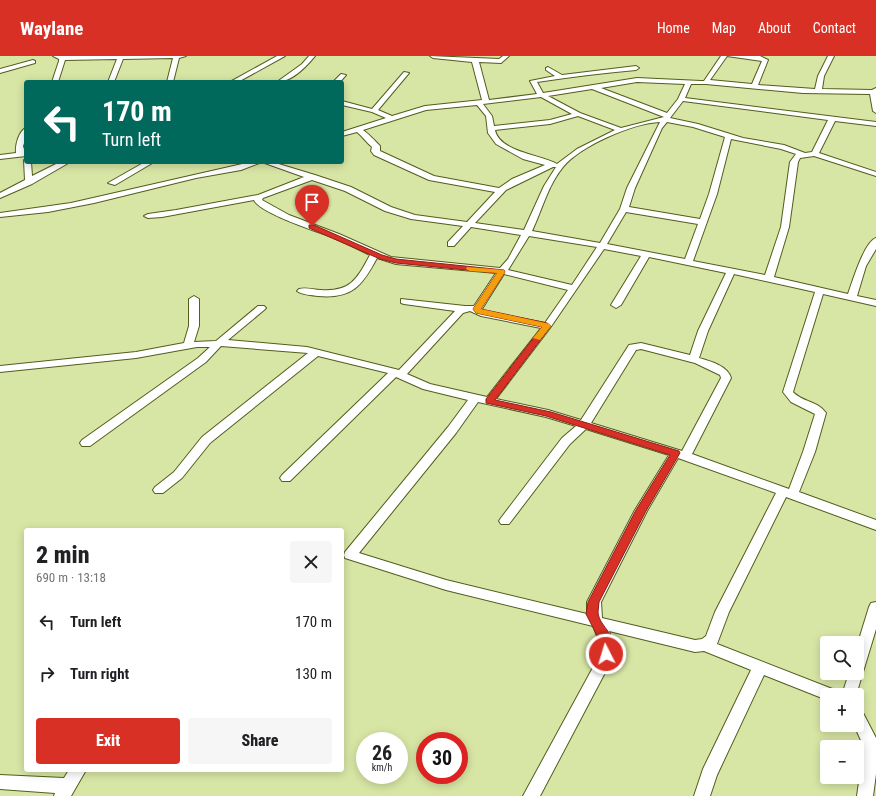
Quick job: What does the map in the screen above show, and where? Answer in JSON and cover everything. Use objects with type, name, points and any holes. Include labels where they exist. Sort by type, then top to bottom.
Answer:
[{"type":"street","points":[[171,80],[177,56]]},
{"type":"street","points":[[55,80],[59,57],[120,58],[183,56]]},
{"type":"street","points":[[237,80],[282,56]]},
{"type":"street","points":[[283,80],[304,65],[312,56]]},
{"type":"street","points":[[433,56],[475,60],[501,60],[506,56]]},
{"type":"street","points":[[706,82],[724,56]]},
{"type":"street","points":[[730,56],[757,57],[766,60],[754,86]]},
{"type":"street","points":[[818,91],[821,76],[828,65],[831,56]]},
{"type":"street","points":[[112,80],[120,58]]},
{"type":"street","points":[[475,60],[482,102],[489,116],[492,133],[499,142],[526,157],[551,165],[561,166]]},
{"type":"street","points":[[0,71],[33,62]]},
{"type":"street","points":[[621,130],[578,114],[541,95],[533,81],[600,71],[636,68]]},
{"type":"street","points":[[548,69],[580,89]]},
{"type":"street","points":[[374,111],[406,73]]},
{"type":"street","points":[[338,80],[343,75]]},
{"type":"street","points":[[344,134],[424,108],[541,95],[637,80],[689,83],[706,82],[818,91],[875,91],[876,111]]},
{"type":"street","points":[[489,401],[547,326],[602,246],[624,209],[631,188],[659,128],[681,99],[689,83]]},
{"type":"street","points":[[592,87],[667,118],[757,143],[792,148],[803,155]]},
{"type":"street","points":[[681,99],[801,113],[832,119],[876,124]]},
{"type":"street","points":[[344,104],[374,111],[391,118]]},
{"type":"street","points":[[491,128],[550,122],[578,114]]},
{"type":"street","points":[[477,309],[507,267],[528,233],[544,196],[561,166],[573,154],[621,130],[667,118]]},
{"type":"street","points":[[815,154],[832,119]]},
{"type":"street","points":[[359,130],[370,138],[370,141],[376,146],[375,151],[377,153],[423,175],[501,191]]},
{"type":"street","points":[[0,157],[23,154],[19,146],[24,135]]},
{"type":"street","points":[[688,263],[703,222],[729,135]]},
{"type":"street","points":[[769,278],[785,227],[794,162],[798,156],[815,154],[876,174]]},
{"type":"street","points":[[27,164],[28,182]]},
{"type":"street","points":[[0,196],[62,164]]},
{"type":"street","points":[[112,183],[146,164]]},
{"type":"street","points":[[0,215],[51,211],[188,178],[234,170],[252,164]]},
{"type":"street","points":[[271,164],[348,190],[401,214],[430,220],[471,224],[528,233],[646,254],[769,278],[876,303]]},
{"type":"street","points":[[451,244],[501,191],[515,181],[551,165]]},
{"type":"street","points":[[148,216],[166,216],[233,200],[259,197],[312,177]]},
{"type":"street","points":[[259,197],[258,201],[270,210],[287,219],[338,237],[375,254],[396,261],[502,272],[573,288]]},
{"type":"street","points":[[624,209],[703,222]]},
{"type":"street","points":[[852,297],[862,266],[876,241]]},
{"type":"street","points":[[302,292],[320,294],[342,292],[348,289],[358,282],[375,254]]},
{"type":"street","points":[[616,305],[646,254]]},
{"type":"street","points":[[693,360],[703,331],[731,271]]},
{"type":"street","points":[[705,645],[712,640],[722,612],[809,452],[821,414],[812,406],[793,399],[788,392],[820,290]]},
{"type":"street","points":[[188,345],[194,326],[194,299]]},
{"type":"street","points":[[404,301],[464,309],[477,309],[481,313],[547,326]]},
{"type":"street","points":[[86,443],[202,360],[219,343],[261,308]]},
{"type":"street","points":[[286,478],[398,373],[460,311],[464,309]]},
{"type":"street","points":[[0,369],[136,355],[188,345],[219,343],[316,352],[398,373],[427,387],[548,414],[584,425],[680,455],[876,525]]},
{"type":"street","points":[[506,521],[538,476],[566,441],[584,425],[633,347],[641,346],[693,360],[720,369],[725,374],[726,378],[680,455],[641,510],[594,602],[592,614],[608,645],[603,663],[531,796]]},
{"type":"street","points":[[158,490],[178,475],[206,440],[316,352]]},
{"type":"street","points":[[475,398],[452,430],[350,555],[446,585],[695,646],[705,645],[820,691]]},
{"type":"street","points":[[864,647],[876,607]]},
{"type":"street","points":[[702,796],[709,774],[760,667]]},
{"type":"street","points":[[864,728],[872,747],[866,796]]},
{"type":"street","points":[[0,782],[65,791],[77,772]]},
{"type":"slow traffic","points":[[470,269],[502,272],[477,309],[478,311],[481,313],[547,326],[537,338]]},
{"type":"route","points":[[312,226],[380,257],[396,261],[502,272],[477,309],[478,311],[481,313],[547,326],[489,401],[548,414],[676,453],[641,510],[615,558],[594,602],[592,614],[603,632],[608,645],[606,654]]}]
